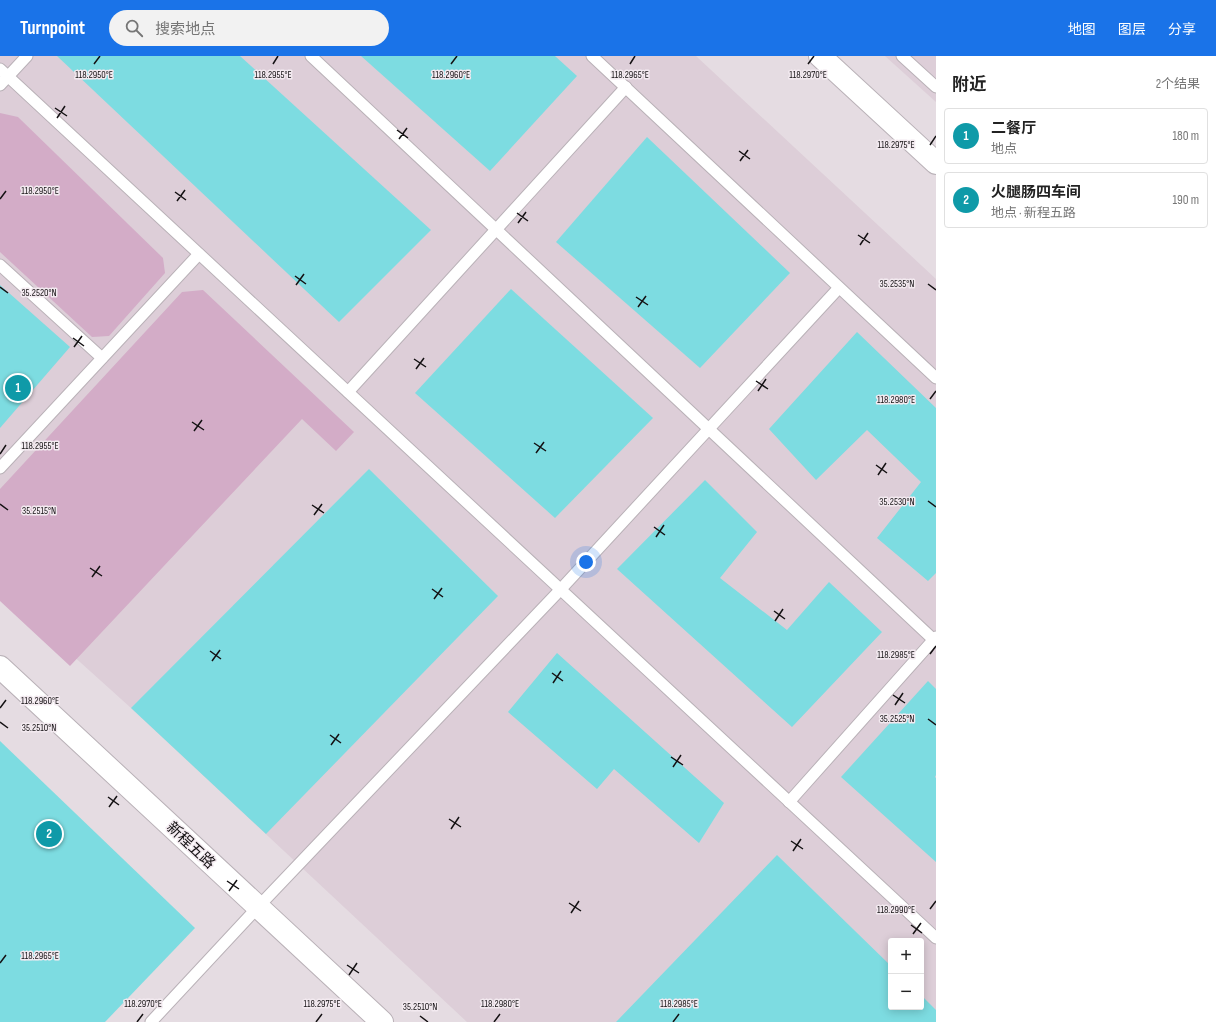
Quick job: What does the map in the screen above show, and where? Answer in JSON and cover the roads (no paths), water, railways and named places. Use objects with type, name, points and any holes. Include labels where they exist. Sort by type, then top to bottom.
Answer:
[{"type":"street","points":[[820,56],[936,162]]},
{"type":"street","name":"新程五路","points":[[0,667],[382,1022]]},
{"type":"lane","points":[[27,56],[3,77],[199,254],[936,938]]},
{"type":"lane","points":[[311,56],[935,639],[789,802]]},
{"type":"lane","points":[[592,56],[936,378]]},
{"type":"lane","points":[[902,56],[936,87]]},
{"type":"lane","points":[[348,392],[626,87]]},
{"type":"lane","points":[[0,468],[199,254]]},
{"type":"lane","points":[[0,265],[102,358]]},
{"type":"lane","points":[[151,1022],[258,907],[561,589],[836,291]]},
{"type":"place","name":"二餐厅","points":[[18,388]]},
{"type":"place","name":"火腿肠四车间","points":[[49,834]]}]
